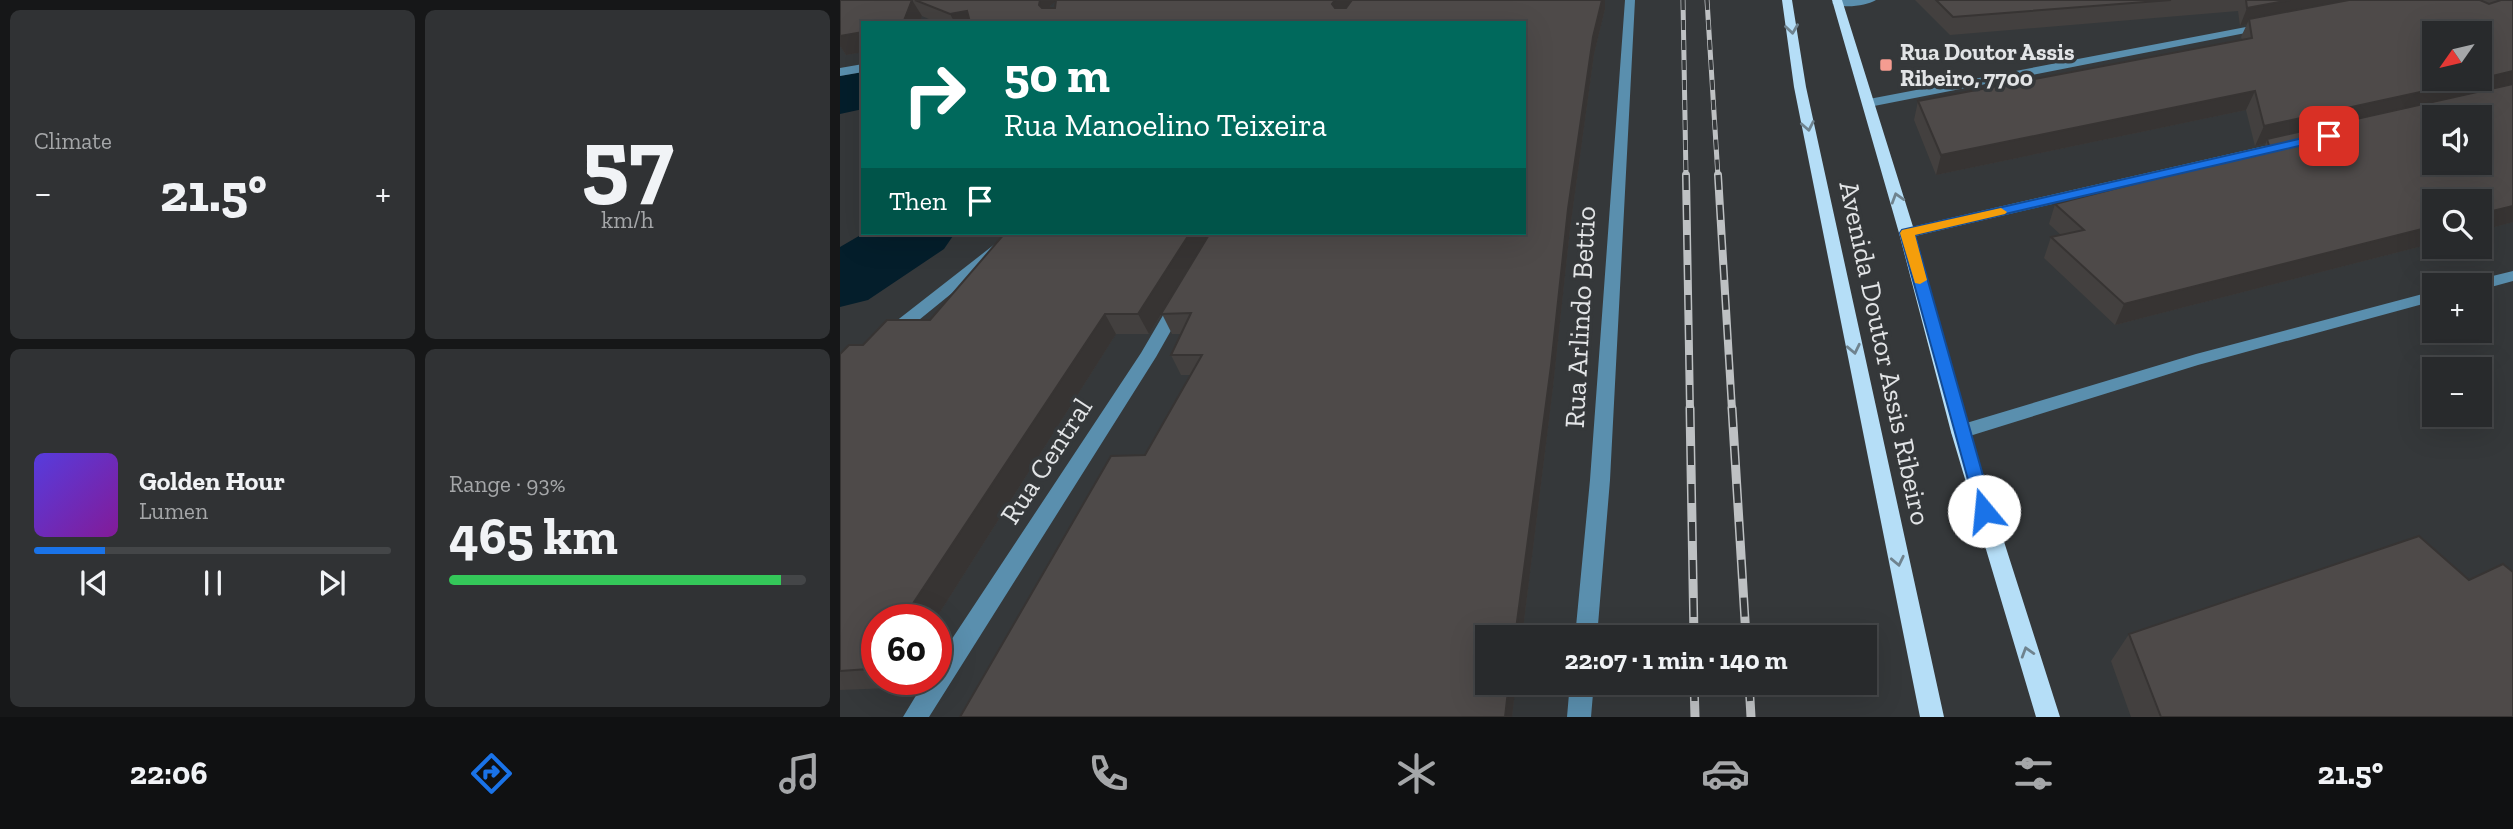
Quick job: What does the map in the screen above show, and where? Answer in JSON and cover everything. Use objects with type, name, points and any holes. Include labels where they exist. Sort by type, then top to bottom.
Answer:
[{"type":"main road","name":"Avenida Doutor Assis Ribeiro","points":[[1787,0],[1803,100],[1932,717]]},
{"type":"main road","name":"Avenida Doutor Assis Ribeiro","points":[[1837,2],[1907,233],[1960,432],[2048,717]]},
{"type":"street","name":"Rua Arlindo Bettio","points":[[1587,625],[1600,481],[1630,0]]},
{"type":"street","points":[[1837,2],[1871,0]]},
{"type":"street","points":[[1868,103],[2279,23]]},
{"type":"street","points":[[840,72],[861,68]]},
{"type":"street","points":[[1907,233],[2298,143]]},
{"type":"street","points":[[873,346],[905,325],[1016,235]]},
{"type":"street","points":[[2492,281],[2513,276]]},
{"type":"street","name":"Rua Central","points":[[915,717],[1147,357],[1186,289]]},
{"type":"street","points":[[1960,432],[2038,406],[2422,299]]},
{"type":"street","points":[[1579,717],[1581,695]]},
{"type":"building","points":[[840,0],[912,0],[904,21],[861,21],[861,32],[840,36]]},
{"type":"building","points":[[915,0],[1040,0],[1039,5],[1042,8],[1055,8],[1056,0],[1335,0],[1332,4],[1335,8],[1346,8],[1352,0],[1602,0],[1593,37],[1568,209],[1551,366],[1517,625],[1475,625],[1475,695],[1508,695],[1505,717],[960,717],[1111,456],[1145,455],[1202,355],[1171,355],[1191,313],[1161,314],[1209,235],[1526,235],[1526,21],[970,21],[967,11],[950,14]]},
{"type":"building","points":[[1936,0],[2171,0],[1953,17]]},
{"type":"building","points":[[2246,0],[2290,0],[2247,8]]},
{"type":"building","points":[[2349,0],[2480,0],[2489,4],[2513,0],[2513,71],[2492,76],[2492,21],[2422,21],[2422,91],[2425,91],[2264,126],[2255,91],[1941,155],[1918,101],[2252,38],[2249,19]]},
{"type":"building","points":[[2513,84],[2513,206],[2492,211],[2492,189],[2422,189],[2422,229],[2124,304],[2051,237],[2084,230],[2055,204],[2270,149],[2267,139],[2482,91],[2492,91],[2492,89]]},
{"type":"building","points":[[1003,235],[1189,235],[1138,314],[1105,314],[913,604],[861,604],[861,670],[840,671],[840,354],[849,345],[863,345],[887,320],[930,320]]},
{"type":"building","points":[[2419,536],[2469,580],[2503,564],[2513,572],[2513,717],[2161,717],[2129,634]]},
{"type":"waterway","points":[[840,95],[861,90]]},
{"type":"waterway","points":[[840,282],[914,235]]},
{"type":"railway","points":[[1683,0],[1686,177]]},
{"type":"railway","points":[[1707,0],[1718,177]]},
{"type":"railway","points":[[1686,175],[1690,410]]},
{"type":"railway","points":[[1718,175],[1732,410]]},
{"type":"railway","points":[[1690,408],[1694,625]]},
{"type":"railway","points":[[1732,408],[1745,625]]},
{"type":"railway","points":[[1694,695],[1695,717]]},
{"type":"railway","points":[[1750,695],[1751,717]]},
{"type":"slow traffic","points":[[1920,280],[1907,233],[2001,212]]},
{"type":"place","name":"Rua Doutor Assis Ribeiro, 7700","points":[[1886,65]]},
{"type":"route","points":[[1984,511],[1907,233],[2329,136]]}]
